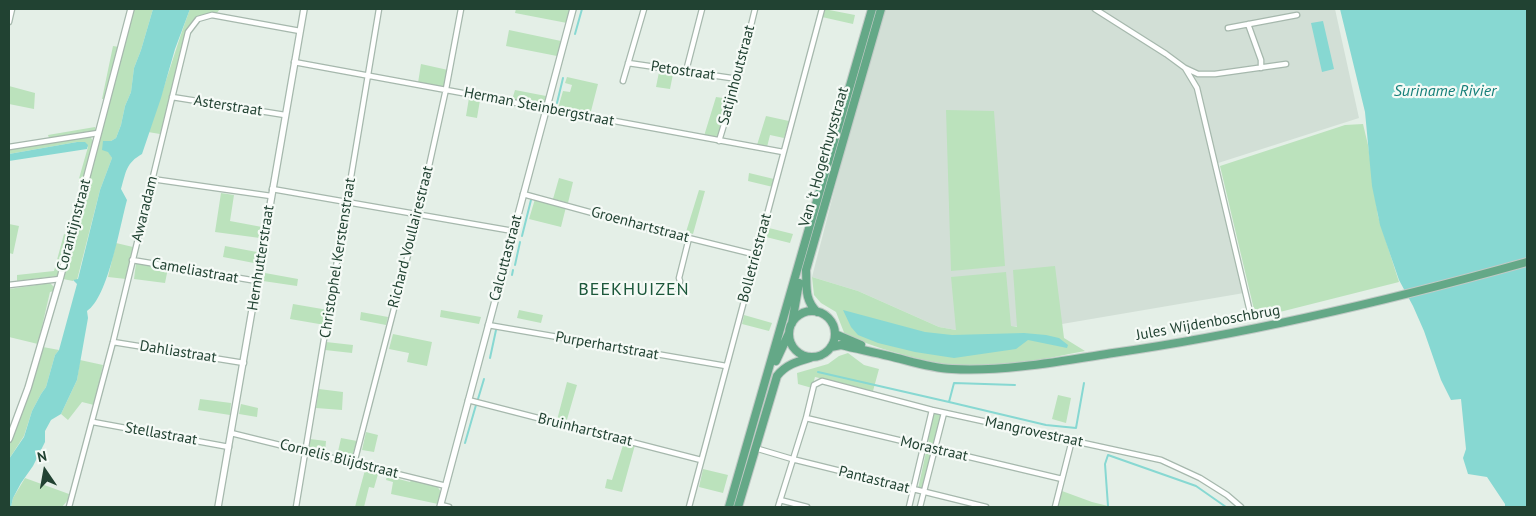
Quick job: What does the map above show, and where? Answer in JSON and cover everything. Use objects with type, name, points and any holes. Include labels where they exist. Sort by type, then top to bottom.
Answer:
[{"type":"main road","name":"Van 't Hogerhuysstraat","points":[[729,507],[872,9]]},
{"type":"main road","name":"Van 't Hogerhuysstraat","points":[[817,312],[810,305],[807,298],[806,270],[881,9]]},
{"type":"main road","name":"Van 't Hogerhuysstraat","points":[[768,376],[786,342],[791,326],[801,261]]},
{"type":"main road","name":"Jules Wijdenboschbrug","points":[[831,347],[841,345],[948,369],[974,370],[1037,364],[1157,347],[1261,328],[1406,295],[1527,262]]},
{"type":"main road","points":[[738,507],[777,376],[781,370],[791,364],[823,354],[831,347],[835,334],[831,321],[826,316],[817,312],[803,314],[791,326],[790,335],[794,348],[800,353],[812,357]]},
{"type":"main road","name":"Jules Wijdenboschbrug","points":[[835,334],[842,339],[888,356]]},
{"type":"street","points":[[9,22],[12,9]]},
{"type":"street","name":"Corantijnstraat","points":[[9,439],[28,388],[60,279],[131,9]]},
{"type":"street","name":"Hernhutterstraat","points":[[218,507],[304,9]]},
{"type":"street","name":"Christophel Kerstenstraat","points":[[296,507],[379,9]]},
{"type":"street","name":"Richard Voullairestraat","points":[[354,463],[418,216],[446,89],[461,9]]},
{"type":"street","name":"Calcuttastraat","points":[[441,506],[573,9]]},
{"type":"street","points":[[623,81],[644,9]]},
{"type":"street","points":[[686,71],[702,9]]},
{"type":"street","name":"Satijnhoutstraat","points":[[719,141],[738,79],[755,9]]},
{"type":"street","name":"Bolletriestraat","points":[[689,507],[822,9]]},
{"type":"street","points":[[1095,9],[1185,68],[1198,74],[1206,75],[1286,64]]},
{"type":"street","name":"Awaradam","points":[[70,506],[113,342],[188,32],[198,19],[212,15],[300,31]]},
{"type":"street","points":[[1228,28],[1297,15]]},
{"type":"street","points":[[1248,24],[1261,68]]},
{"type":"street","name":"Herman Steinbergstraat","points":[[294,62],[783,152]]},
{"type":"street","name":"Petostraat","points":[[628,63],[738,79]]},
{"type":"street","points":[[1185,68],[1197,88],[1250,312]]},
{"type":"street","name":"Asterstraat","points":[[172,97],[285,115]]},
{"type":"street","points":[[9,147],[98,133]]},
{"type":"street","points":[[152,178],[271,196]]},
{"type":"street","points":[[272,189],[418,216],[514,231]]},
{"type":"street","name":"Groenhartstraat","points":[[524,194],[756,255]]},
{"type":"street","points":[[678,290],[679,278],[689,238]]},
{"type":"street","name":"Cameliastraat","points":[[132,260],[258,281]]},
{"type":"street","points":[[9,286],[60,279]]},
{"type":"street","name":"Purperhartstraat","points":[[488,325],[726,366]]},
{"type":"street","name":"Dahliastraat","points":[[113,342],[244,363]]},
{"type":"street","name":"Mangrovestraat","points":[[806,418],[814,385],[822,381],[944,413],[1162,460],[1200,478],[1227,495],[1241,507]]},
{"type":"street","name":"Bruinhartstraat","points":[[468,400],[701,460]]},
{"type":"street","points":[[909,507],[932,410]]},
{"type":"street","points":[[920,507],[944,413]]},
{"type":"street","points":[[778,507],[806,418]]},
{"type":"street","name":"Morastraat","points":[[806,418],[1062,479]]},
{"type":"street","name":"Stellastraat","points":[[93,422],[229,447]]},
{"type":"street","name":"Cornelis Blijdstraat","points":[[231,433],[446,486]]},
{"type":"street","points":[[1055,507],[1072,440]]},
{"type":"street","name":"Pantastraat","points":[[755,448],[924,493],[986,507]]},
{"type":"street","points":[[780,500],[807,507]]},
{"type":"street","points":[[441,506],[449,507]]},
{"type":"shaded area","points":[[883,9],[1335,9],[1359,118],[1215,164],[1244,293],[1062,324],[956,330],[939,327],[858,291],[812,277],[866,67]]},
{"type":"green space","points":[[134,9],[153,9],[134,68],[131,92],[125,106],[121,125],[116,138],[111,141],[103,141],[112,158],[100,190],[77,280],[63,279]]},
{"type":"green space","points":[[190,9],[220,9],[216,14],[198,18],[190,26],[160,134],[148,132],[179,39]]},
{"type":"green space","points":[[516,9],[570,9],[567,23],[515,13]]},
{"type":"green space","points":[[824,9],[855,15],[853,24],[822,17]]},
{"type":"green space","points":[[509,30],[561,41],[557,56],[506,46]]},
{"type":"green space","points":[[113,46],[119,47],[105,99],[102,99]]},
{"type":"green space","points":[[421,64],[448,70],[445,86],[440,87],[418,83]]},
{"type":"green space","points":[[659,72],[673,74],[670,89],[656,87]]},
{"type":"green space","points":[[567,77],[598,84],[590,115],[558,108],[563,91],[570,92],[572,85],[565,83]]},
{"type":"green space","points":[[9,86],[35,93],[34,109],[9,104]]},
{"type":"green space","points":[[515,90],[546,96],[545,103],[542,105],[512,100]]},
{"type":"green space","points":[[716,97],[730,99],[719,136],[715,138],[704,136]]},
{"type":"green space","points":[[469,98],[480,100],[477,118],[466,116]]},
{"type":"green space","points":[[946,110],[994,111],[1005,266],[951,271]]},
{"type":"green space","points":[[766,116],[789,121],[784,138],[770,135],[767,147],[757,145]]},
{"type":"green space","points":[[1363,124],[1368,145],[1378,216],[1399,282],[1256,318],[1220,166],[1345,125]]},
{"type":"green space","points":[[95,127],[96,130],[92,132],[49,138],[48,135]]},
{"type":"green space","points":[[90,136],[93,141],[83,182],[78,182],[88,147],[77,142],[9,154],[9,149]]},
{"type":"green space","points":[[749,173],[774,179],[773,187],[748,181]]},
{"type":"green space","points":[[559,178],[573,182],[568,203],[553,199]]},
{"type":"green space","points":[[699,190],[705,191],[693,234],[686,232]]},
{"type":"green space","points":[[221,193],[234,195],[230,221],[262,227],[260,238],[215,232]]},
{"type":"green space","points":[[535,199],[566,207],[561,227],[529,219]]},
{"type":"green space","points":[[9,224],[19,226],[13,254],[9,253]]},
{"type":"green space","points":[[769,228],[793,234],[790,243],[766,237]]},
{"type":"green space","points":[[64,234],[69,236],[57,276],[17,281],[17,275],[54,271]]},
{"type":"green space","points":[[116,243],[133,247],[126,279],[108,277]]},
{"type":"green space","points":[[225,246],[257,252],[254,263],[223,257]]},
{"type":"green space","points":[[136,263],[168,268],[165,283],[134,279]]},
{"type":"green space","points":[[1055,266],[1064,338],[1085,351],[1028,362],[985,367],[956,366],[924,360],[845,335],[836,312],[821,303],[814,295],[812,277],[858,291],[939,327],[956,330],[951,277],[1006,272],[1011,326],[1017,327],[1013,270]]},
{"type":"green space","points":[[265,273],[298,279],[297,286],[263,281]]},
{"type":"green space","points":[[50,283],[54,287],[54,291],[50,292],[38,344],[9,337],[9,289]]},
{"type":"green space","points":[[293,304],[328,310],[325,325],[290,319]]},
{"type":"green space","points":[[441,310],[481,317],[479,324],[440,317]]},
{"type":"green space","points":[[519,310],[543,315],[541,323],[517,318]]},
{"type":"green space","points":[[361,312],[388,317],[386,325],[360,320]]},
{"type":"green space","points":[[744,315],[772,323],[769,331],[742,324]]},
{"type":"green space","points":[[393,334],[432,342],[427,366],[407,362],[409,353],[389,349]]},
{"type":"green space","points":[[326,342],[353,345],[352,353],[325,350]]},
{"type":"green space","points":[[43,347],[59,350],[55,355],[46,387],[32,411],[24,436],[9,459],[9,443]]},
{"type":"green space","points":[[848,353],[864,365],[879,369],[873,391],[815,377],[812,388],[798,384],[797,373],[828,364],[839,356]]},
{"type":"green space","points":[[80,360],[103,365],[94,405],[82,402],[68,420],[61,414],[77,380]]},
{"type":"green space","points":[[567,382],[577,385],[566,423],[557,420]]},
{"type":"green space","points":[[319,389],[343,392],[342,410],[316,408]]},
{"type":"green space","points":[[1058,395],[1071,398],[1066,423],[1052,419]]},
{"type":"green space","points":[[200,399],[231,403],[230,415],[198,410]]},
{"type":"green space","points":[[241,404],[258,408],[257,417],[239,414]]},
{"type":"green space","points":[[934,413],[941,415],[935,442],[932,444],[929,443],[928,439]]},
{"type":"green space","points":[[366,432],[378,435],[374,452],[362,450]]},
{"type":"green space","points":[[341,438],[357,441],[351,459],[337,456]]},
{"type":"green space","points":[[310,439],[326,441],[325,453],[309,449]]},
{"type":"green space","points":[[624,442],[635,445],[622,492],[605,488],[607,479],[612,480]]},
{"type":"green space","points":[[926,452],[930,452],[931,455],[923,487],[918,489]]},
{"type":"green space","points":[[703,469],[728,475],[723,493],[699,487]]},
{"type":"green space","points":[[365,470],[378,474],[374,488],[369,487],[364,507],[355,507]]},
{"type":"green space","points":[[387,476],[437,486],[441,492],[438,504],[391,494],[393,482],[386,480]]},
{"type":"green space","points":[[25,478],[69,494],[68,500],[62,507],[11,507],[13,498]]},
{"type":"green space","points":[[1062,491],[1108,506],[1108,507],[1057,507]]},
{"type":"water","points":[[153,9],[190,9],[175,49],[142,154],[127,168],[121,189],[127,200],[117,243],[101,292],[87,311],[88,318],[77,380],[61,414],[51,420],[45,431],[45,442],[13,498],[11,507],[9,507],[9,459],[24,437],[32,411],[46,387],[55,355],[59,350],[77,284],[73,280],[78,279],[100,190],[112,158],[108,152],[102,150],[103,141],[111,141],[116,138],[121,125],[125,106],[131,92],[134,68]]},
{"type":"water","name":"Suriname Rivier","points":[[1340,9],[1527,9],[1527,507],[1505,507],[1505,504],[1487,477],[1468,474],[1463,458],[1466,449],[1461,399],[1451,400],[1441,380],[1424,331],[1399,280],[1380,225],[1372,186],[1365,112]]},
{"type":"water","points":[[1323,21],[1334,69],[1322,72],[1311,23]]},
{"type":"water","points":[[85,142],[88,145],[87,149],[9,161],[9,154]]},
{"type":"water","points":[[843,310],[925,332],[952,335],[1024,333],[1046,335],[1059,338],[1068,345],[1067,348],[1028,340],[1016,349],[954,358],[915,352],[878,343],[858,335],[851,327]]},
{"type":"waterway","points":[[575,34],[582,9]]},
{"type":"waterway","points":[[557,103],[563,78]]},
{"type":"waterway","points":[[522,236],[531,200]]},
{"type":"waterway","points":[[515,265],[520,242]]},
{"type":"waterway","points":[[512,275],[513,270]]},
{"type":"waterway","points":[[490,358],[496,330]]},
{"type":"waterway","points":[[818,372],[949,402]]},
{"type":"waterway","points":[[478,399],[484,379]]},
{"type":"waterway","points":[[1015,385],[954,383],[949,402],[1046,425],[1076,428],[1084,383]]},
{"type":"waterway","points":[[465,443],[476,405]]},
{"type":"waterway","points":[[1108,506],[1105,464],[1108,455],[1196,486],[1226,507]]},
{"type":"district","name":"BEEKHUIZEN","points":[[634,290]]}]
